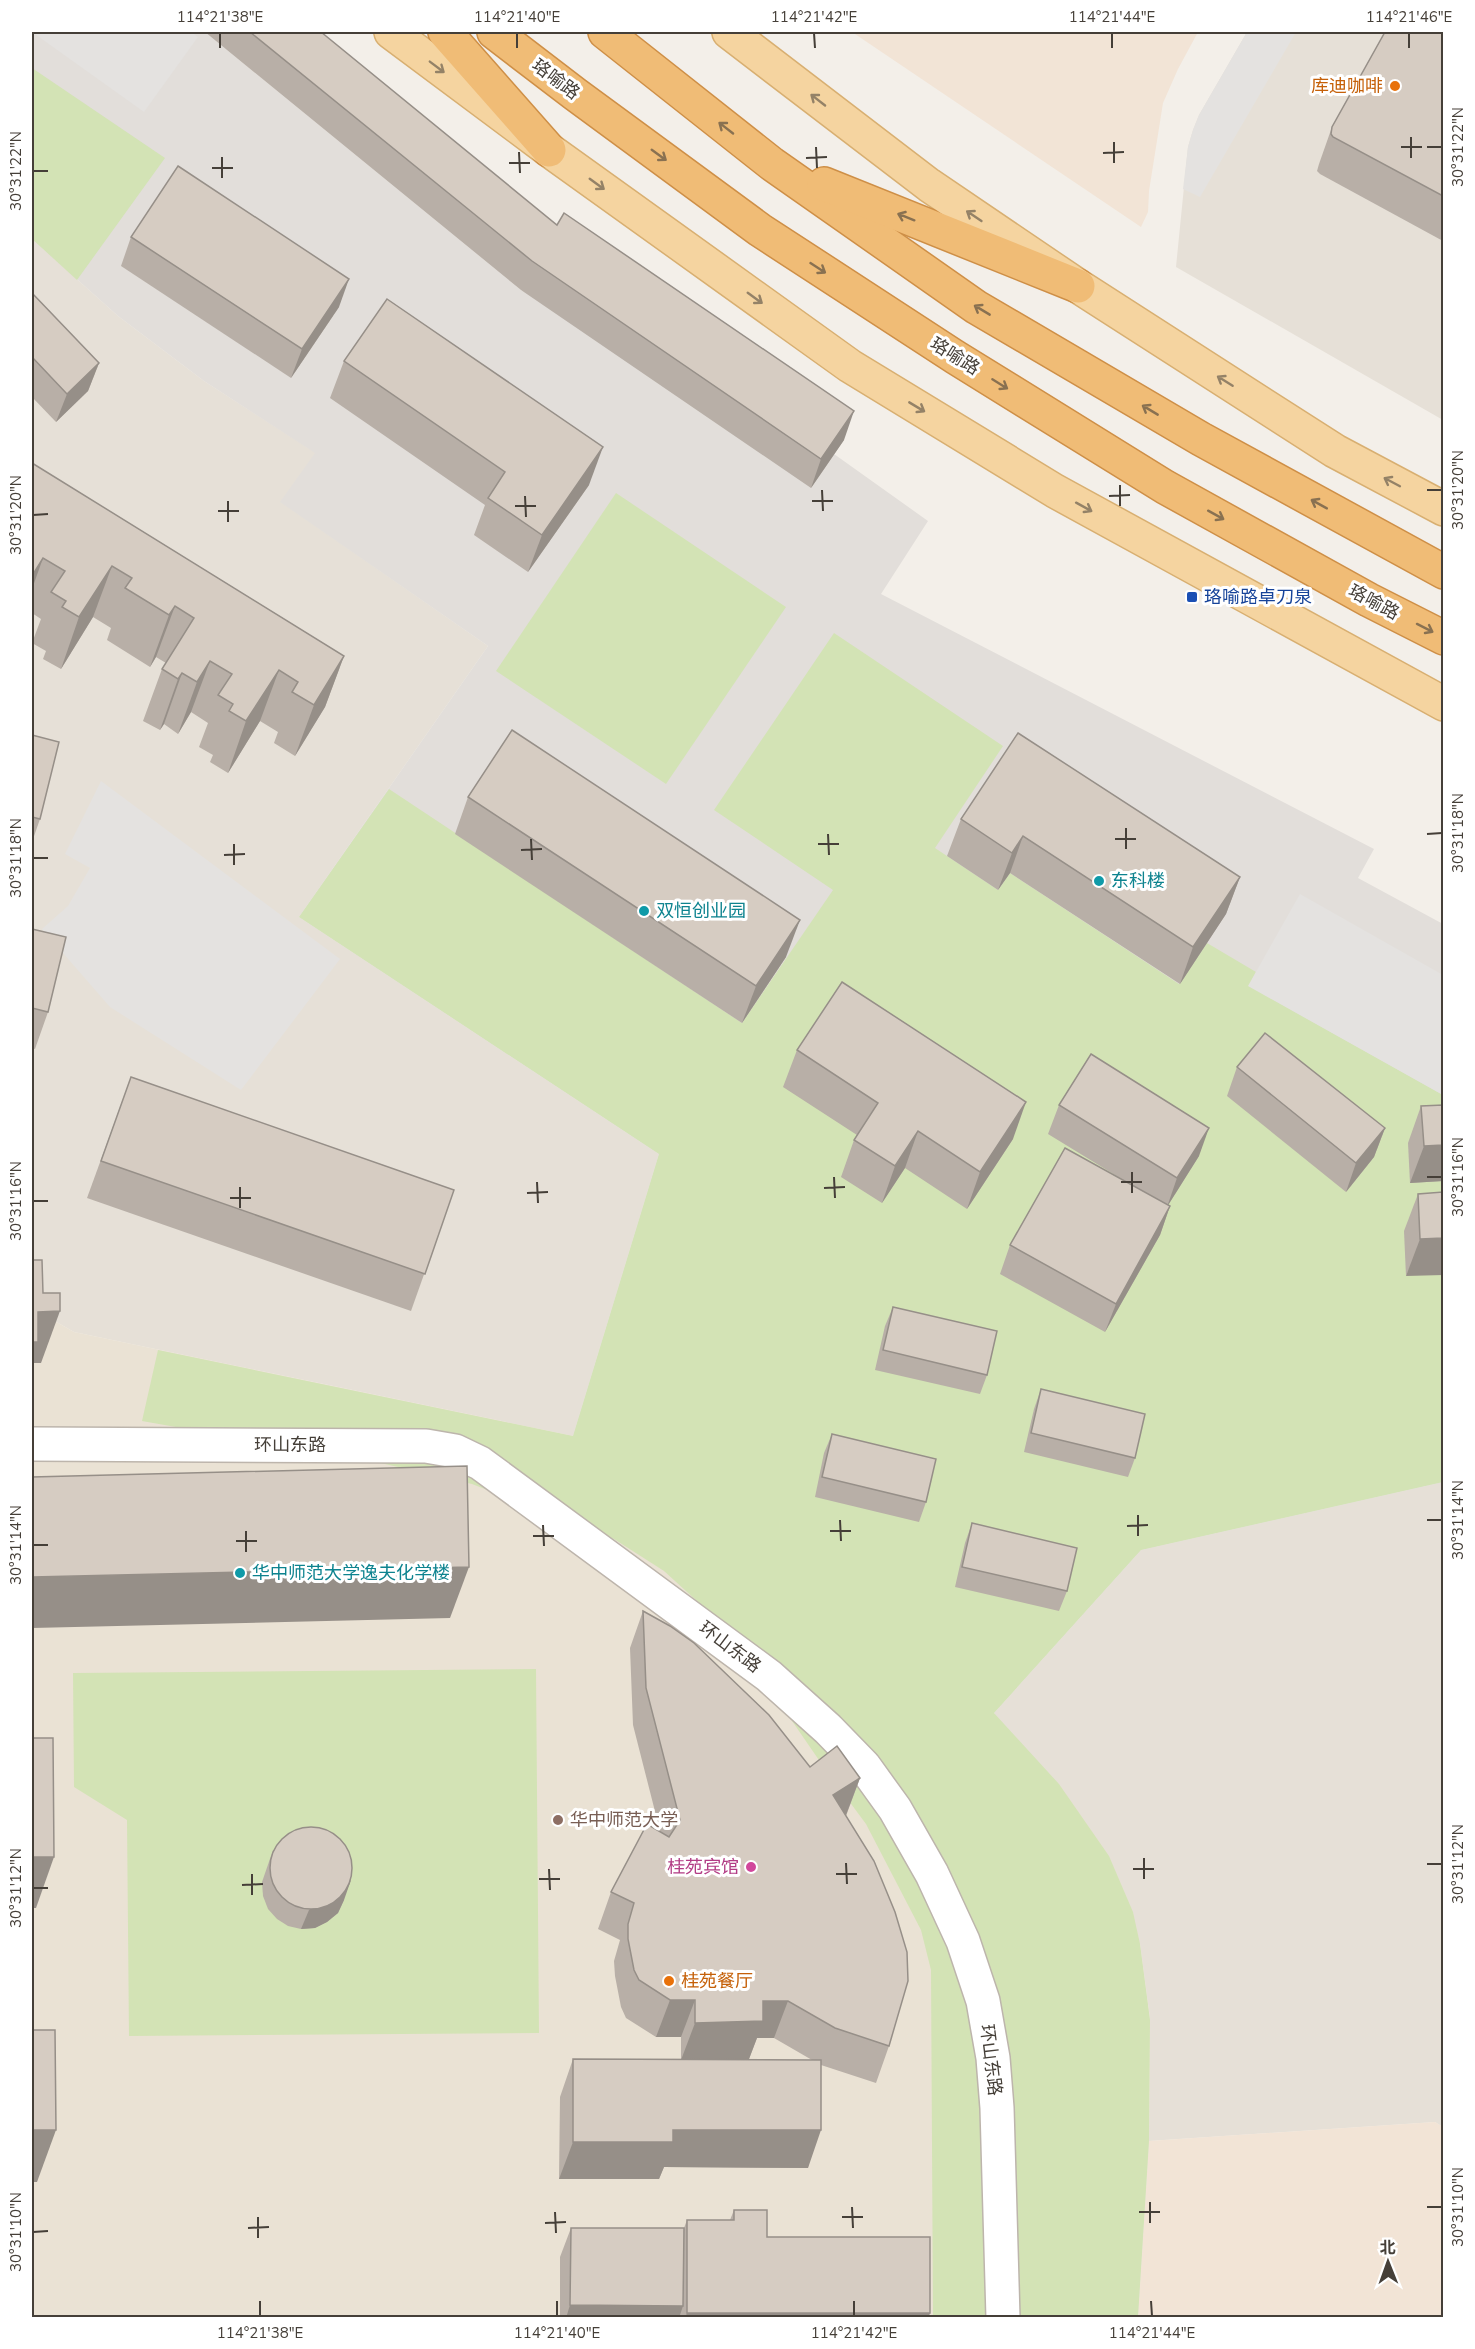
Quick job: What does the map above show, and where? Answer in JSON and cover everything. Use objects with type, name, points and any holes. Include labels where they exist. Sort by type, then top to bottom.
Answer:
[{"type":"highway","points":[[445,32],[549,150]]},
{"type":"highway","name":"珞喻路","points":[[494,32],[760,230],[955,357],[1165,487],[1369,600],[1443,638]]},
{"type":"highway","points":[[605,32],[772,164],[976,307],[1201,439],[1443,573]]},
{"type":"highway","points":[[772,164],[1078,286]]},
{"type":"main road","points":[[391,32],[549,150],[850,366],[1055,491],[1443,704]]},
{"type":"main road","points":[[729,32],[929,185],[1078,286],[1335,451],[1443,509]]},
{"type":"street","name":"环山东路","points":[[32,1444],[426,1446],[455,1451],[480,1463],[626,1569],[769,1676],[828,1729],[864,1766],[895,1809],[932,1874],[963,1941],[983,2001],[993,2058],[997,2108],[1003,2318]]},
{"type":"shaded area","points":[[32,32],[205,32],[521,290],[834,454],[928,521],[881,594],[1374,849],[1358,878],[1443,924],[1443,1482],[1141,1550],[994,1713],[573,1436],[659,1154],[299,917],[488,646],[280,502],[315,453],[204,381],[118,316],[32,239]]},
{"type":"shaded area","points":[[32,32],[191,32],[198,37],[144,112]]},
{"type":"shaded area","points":[[852,32],[1198,32],[1163,103],[1149,191],[1148,212],[1141,227]]},
{"type":"shaded area","points":[[1247,32],[1443,32],[1443,420],[1176,267],[1188,147],[1193,130],[1199,115]]},
{"type":"shaded area","points":[[1247,32],[1296,32],[1200,197],[1183,189],[1188,147],[1199,115]]},
{"type":"shaded area","points":[[32,239],[118,316],[204,381],[316,453],[281,502],[488,646],[299,917],[659,1154],[573,1436],[74,1332],[32,1308]]},
{"type":"shaded area","points":[[101,781],[340,959],[241,1090],[110,1007],[42,929],[68,906],[90,868],[65,854]]},
{"type":"shaded area","points":[[1300,894],[1443,975],[1443,1095],[1248,986]]},
{"type":"shaded area","name":"华中师范大学","points":[[32,1308],[74,1332],[573,1436],[1059,1784],[1109,1856],[1133,1912],[1140,1944],[1150,2020],[1149,2141],[1138,2317],[32,2317]]},
{"type":"shaded area","points":[[1443,1482],[1443,2127],[1435,2122],[1149,2141],[1150,2019],[1140,1944],[994,1713],[1141,1550]]},
{"type":"shaded area","points":[[1435,2122],[1443,2127],[1443,2317],[1138,2318],[1149,2141]]},
{"type":"green space","points":[[32,68],[165,158],[77,280],[32,239]]},
{"type":"green space","points":[[616,493],[786,607],[666,784],[496,671]]},
{"type":"green space","points":[[834,633],[1003,746],[935,848],[998,890],[1010,873],[1179,984],[1207,943],[1256,972],[1249,986],[1443,1095],[1443,1482],[1141,1550],[994,1713],[1059,1784],[1109,1856],[1133,1912],[1140,1944],[1150,2020],[1149,2141],[1138,2317],[933,2317],[931,1970],[921,1930],[866,1824],[823,1766],[731,1632],[664,1571],[614,1539],[472,1484],[385,1464],[142,1421],[158,1350],[573,1436],[659,1154],[299,917],[389,789],[742,1023],[833,890],[714,810]]},
{"type":"green space","points":[[536,1669],[539,2033],[129,2036],[127,1820],[74,1787],[73,1673]]},
{"type":"building","points":[[250,32],[321,32],[557,225],[564,213],[854,411],[821,459],[532,261]]},
{"type":"building","points":[[1385,32],[1443,32],[1443,196],[1331,134],[1332,127]]},
{"type":"building","points":[[178,166],[349,279],[302,349],[131,237]]},
{"type":"building","points":[[32,293],[99,363],[67,394],[32,357]]},
{"type":"building","points":[[387,299],[603,447],[542,535],[488,498],[505,472],[344,361]]},
{"type":"building","points":[[32,463],[344,656],[314,705],[292,692],[298,682],[279,670],[246,721],[229,711],[233,704],[218,695],[232,674],[210,661],[197,682],[182,673],[178,679],[162,669],[194,618],[175,606],[169,615],[125,588],[132,578],[112,566],[79,617],[62,607],[66,601],[51,592],[65,571],[43,558],[32,576]]},
{"type":"building","points":[[512,730],[800,920],[756,986],[468,797]]},
{"type":"building","points":[[1018,733],[1240,877],[1193,947],[1023,836],[1012,853],[961,819]]},
{"type":"building","points":[[32,735],[59,742],[40,819],[32,817]]},
{"type":"building","points":[[32,929],[66,937],[48,1012],[32,1008]]},
{"type":"building","points":[[842,982],[1026,1102],[980,1172],[918,1131],[895,1166],[854,1140],[878,1103],[797,1050]]},
{"type":"building","points":[[1265,1033],[1385,1128],[1356,1163],[1237,1067]]},
{"type":"building","points":[[1091,1054],[1209,1128],[1177,1178],[1059,1105]]},
{"type":"building","points":[[131,1077],[454,1190],[425,1274],[101,1161]]},
{"type":"building","points":[[1443,1105],[1443,1145],[1424,1146],[1421,1106]]},
{"type":"building","points":[[1065,1148],[1170,1206],[1116,1304],[1010,1245]]},
{"type":"building","points":[[1443,1192],[1443,1238],[1420,1239],[1418,1194]]},
{"type":"building","points":[[32,1260],[42,1260],[43,1293],[60,1293],[60,1311],[38,1312],[38,1342],[32,1342]]},
{"type":"building","points":[[893,1307],[997,1331],[987,1375],[883,1350]]},
{"type":"building","points":[[1041,1389],[1145,1414],[1135,1458],[1031,1433]]},
{"type":"building","points":[[832,1434],[936,1459],[926,1502],[822,1477]]},
{"type":"building","points":[[467,1466],[469,1567],[32,1577],[32,1477]]},
{"type":"building","points":[[972,1523],[1077,1548],[1067,1591],[962,1567]]},
{"type":"building","name":"桂苑宾馆","points":[[643,1611],[694,1643],[769,1715],[810,1767],[837,1746],[860,1778],[833,1795],[874,1861],[895,1912],[907,1952],[908,1981],[889,2046],[835,2028],[788,2001],[763,2001],[763,2021],[695,2023],[695,2000],[670,2000],[639,1980],[634,1970],[628,1939],[628,1924],[634,1903],[611,1892],[647,1824],[669,1837],[680,1820],[646,1688]]},
{"type":"building","points":[[32,1738],[53,1738],[54,1857],[32,1857]]},
{"type":"building","points":[[303,1827],[319,1827],[334,1834],[345,1845],[352,1860],[349,1884],[340,1897],[319,1909],[303,1909],[288,1902],[277,1891],[270,1876],[270,1860],[277,1845],[288,1834]]},
{"type":"building","points":[[32,2030],[55,2030],[56,2130],[32,2130]]},
{"type":"building","points":[[573,2059],[821,2060],[821,2130],[673,2130],[673,2142],[573,2142]]},
{"type":"building","points":[[734,2210],[767,2210],[767,2237],[930,2237],[930,2313],[687,2313],[687,2220],[734,2220]]},
{"type":"building","points":[[571,2228],[684,2228],[683,2306],[570,2305]]},
{"type":"place","name":"库迪咖啡","points":[[1395,86]]},
{"type":"place","name":"珞喻路卓刀泉","points":[[1192,597]]},
{"type":"place","name":"东科楼","points":[[1099,881]]},
{"type":"place","name":"双恒创业园","points":[[644,911]]},
{"type":"place","name":"华中师范大学逸夫化学楼","points":[[240,1573]]},
{"type":"place","name":"华中师范大学","points":[[558,1820]]},
{"type":"place","name":"桂苑宾馆","points":[[751,1867]]},
{"type":"place","name":"桂苑餐厅","points":[[669,1981]]}]
